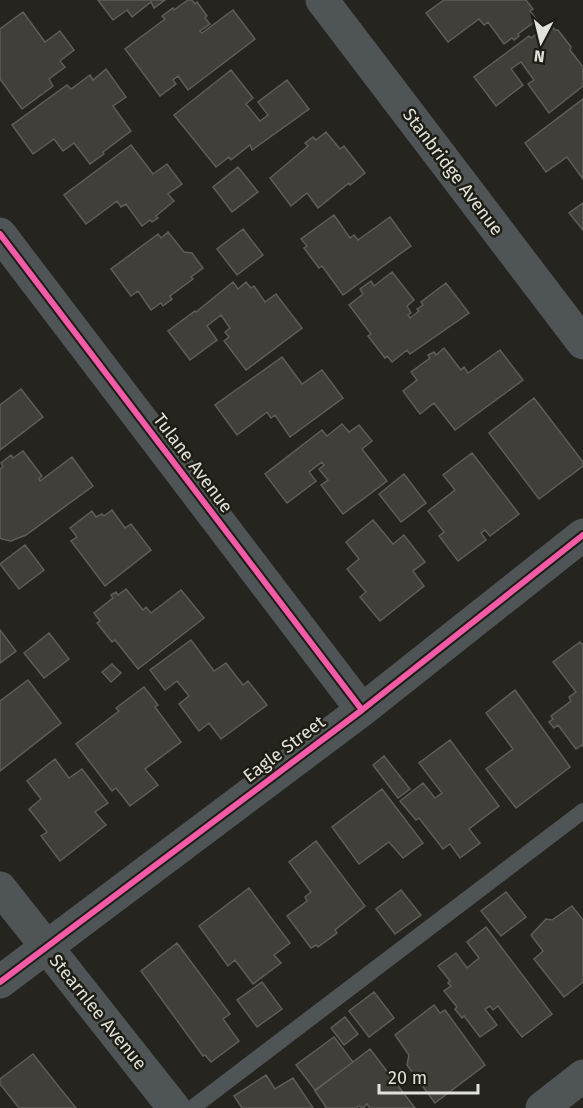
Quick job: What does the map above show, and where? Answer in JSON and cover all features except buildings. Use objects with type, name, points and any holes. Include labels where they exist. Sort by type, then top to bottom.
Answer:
[{"type":"street","name":"Stanbridge Avenue","points":[[322,0],[583,343]]},
{"type":"street","name":"Tulane Avenue","points":[[0,234],[362,710]]},
{"type":"street","name":"Eagle Street","points":[[0,982],[362,710],[583,535]]},
{"type":"street","name":"Stearnlee Avenue","points":[[0,888],[174,1108]]},
{"type":"street","points":[[542,1108],[583,1077]]},
{"type":"lane","points":[[192,1108],[583,811]]},
{"type":"cycle path","points":[[0,234],[362,710]]},
{"type":"cycle path","points":[[0,982],[362,710],[583,535]]}]
